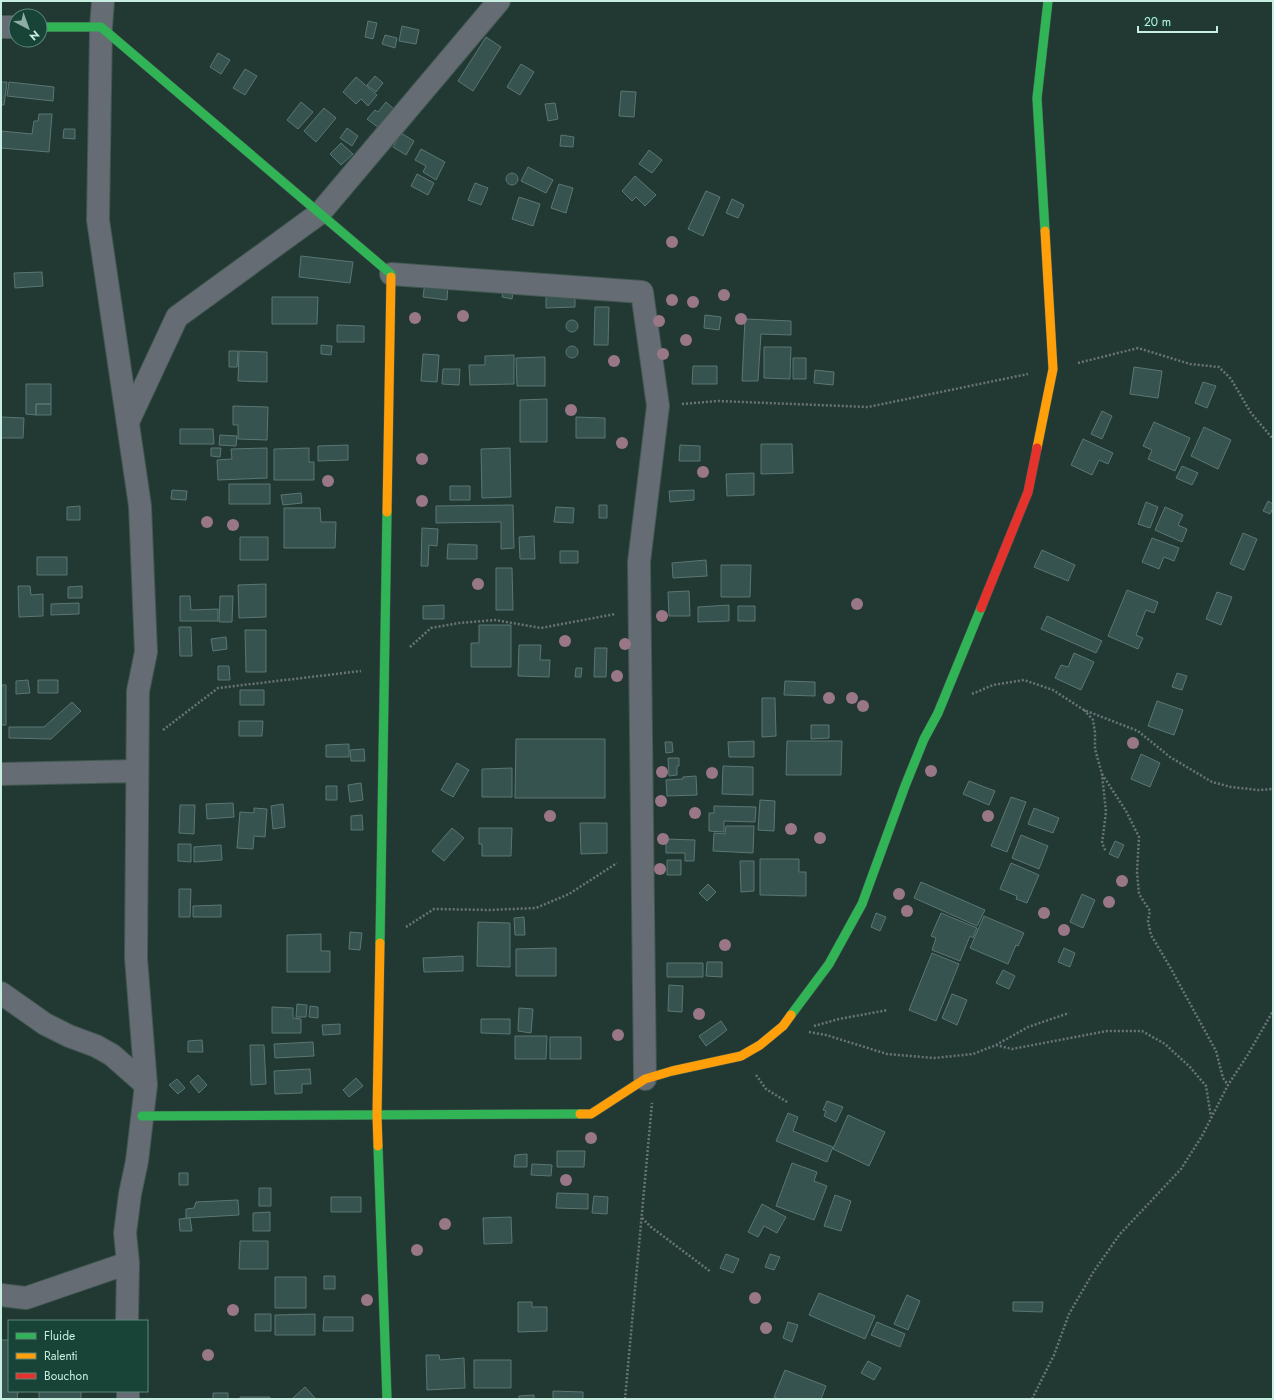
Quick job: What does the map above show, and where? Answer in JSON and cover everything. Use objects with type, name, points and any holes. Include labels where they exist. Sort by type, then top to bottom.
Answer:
[{"type":"street","points":[[103,1],[101,26],[98,220],[140,506],[146,652],[138,691],[136,958],[146,1086],[137,1161],[130,1194],[126,1233],[128,1263],[127,1320]]},
{"type":"street","points":[[128,422],[178,317],[320,213],[499,1]]},
{"type":"street","points":[[142,1116],[591,1114],[645,1079],[672,1071],[741,1056],[760,1046],[783,1026],[829,964],[862,904],[904,786],[924,739],[938,713],[1028,492],[1053,369],[1037,98],[1048,1]]},
{"type":"street","points":[[48,27],[101,26],[391,274],[642,292],[658,406],[639,562],[645,1079]]},
{"type":"street","points":[[387,1399],[377,1115],[391,274]]},
{"type":"street","points":[[1,774],[137,771]]},
{"type":"street","points":[[1,994],[45,1024],[69,1036],[96,1046],[112,1055],[146,1086]]},
{"type":"street","points":[[1,1295],[26,1298],[128,1263]]},
{"type":"path","points":[[658,406],[718,401],[868,407],[1053,369],[1138,348],[1190,364],[1218,367],[1231,379],[1251,413],[1273,439]]},
{"type":"path","points":[[938,713],[963,698],[993,685],[1024,680],[1054,690],[1084,710],[1138,731],[1170,757],[1212,782],[1231,787],[1273,790]]},
{"type":"path","points":[[1084,710],[1093,720],[1095,749],[1102,774],[1106,812],[1102,843],[1106,852]]},
{"type":"path","points":[[1102,774],[1126,811],[1139,837],[1137,872],[1139,894],[1150,910],[1148,921],[1151,936],[1170,967],[1216,1051],[1223,1078],[1228,1085]]},
{"type":"path","points":[[380,943],[434,909],[490,910],[536,908],[569,894],[616,864],[642,839]]},
{"type":"path","points":[[810,1027],[838,1019],[888,1010]]},
{"type":"path","points":[[1032,1399],[1054,1355],[1069,1314],[1094,1271],[1120,1234],[1181,1169],[1202,1136],[1228,1085],[1273,1011]]},
{"type":"path","points":[[769,1038],[796,1030],[826,1035],[887,1054],[934,1058],[973,1054],[996,1045],[1028,1027],[1068,1013]]},
{"type":"path","points":[[996,1045],[1012,1049],[1107,1031],[1142,1031],[1165,1044],[1190,1066],[1206,1086],[1212,1118]]},
{"type":"path","points":[[741,1056],[766,1089],[787,1102]]},
{"type":"path","points":[[625,1399],[653,1092],[645,1079]]},
{"type":"path","points":[[642,1218],[651,1227],[711,1272]]},
{"type":"building","points":[[368,21],[377,23],[373,39],[365,37]]},
{"type":"building","points":[[402,26],[419,30],[416,44],[399,41]]},
{"type":"building","points":[[385,35],[397,38],[395,48],[382,44]]},
{"type":"building","points":[[486,37],[501,47],[473,91],[458,81]]},
{"type":"building","points":[[218,53],[230,60],[221,74],[210,67]]},
{"type":"building","points":[[521,64],[534,72],[520,95],[507,87]]},
{"type":"building","points":[[245,69],[257,76],[245,95],[233,88]]},
{"type":"building","points":[[375,76],[383,83],[376,92],[367,85]]},
{"type":"building","points":[[356,77],[377,95],[368,106],[361,99],[356,104],[343,92]]},
{"type":"building","points":[[1,82],[7,82],[4,105],[1,105]]},
{"type":"building","points":[[9,82],[54,87],[53,101],[7,96]]},
{"type":"building","points":[[621,91],[636,92],[634,117],[619,116]]},
{"type":"building","points":[[301,102],[313,112],[298,129],[287,120]]},
{"type":"building","points":[[386,102],[394,109],[379,128],[367,119],[375,110],[378,112]]},
{"type":"building","points":[[555,103],[558,119],[548,121],[545,104]]},
{"type":"building","points":[[324,108],[336,118],[316,142],[304,131]]},
{"type":"building","points":[[39,114],[52,114],[49,152],[1,148],[1,131],[32,134],[34,121],[38,121]]},
{"type":"building","points":[[347,128],[358,136],[352,146],[340,138]]},
{"type":"building","points":[[64,129],[75,129],[75,139],[63,138]]},
{"type":"building","points":[[401,133],[414,141],[406,155],[393,147]]},
{"type":"building","points":[[561,135],[574,137],[573,147],[560,146]]},
{"type":"building","points":[[341,143],[353,154],[341,165],[330,154]]},
{"type":"building","points":[[421,149],[445,162],[436,180],[423,172],[426,166],[415,160]]},
{"type":"building","points":[[649,150],[662,160],[652,173],[639,164]]},
{"type":"building","points":[[528,167],[553,180],[546,193],[521,181]]},
{"type":"building","points":[[510,173],[514,173],[518,179],[514,185],[510,185],[506,181],[506,177]]},
{"type":"building","points":[[417,174],[434,183],[428,195],[411,186]]},
{"type":"building","points":[[635,176],[656,195],[645,206],[636,197],[632,201],[622,191]]},
{"type":"building","points":[[475,183],[488,188],[481,205],[468,200]]},
{"type":"building","points":[[559,184],[573,188],[566,213],[551,208]]},
{"type":"building","points":[[706,191],[720,197],[703,236],[688,229]]},
{"type":"building","points":[[519,197],[540,204],[533,226],[512,219]]},
{"type":"building","points":[[732,199],[744,205],[738,218],[726,213]]},
{"type":"building","points":[[301,256],[353,262],[350,283],[299,277]]},
{"type":"building","points":[[42,272],[43,286],[15,288],[14,273]]},
{"type":"building","points":[[425,282],[448,285],[447,300],[423,297]]},
{"type":"building","points":[[503,291],[513,292],[512,299],[502,297]]},
{"type":"building","points":[[546,293],[575,293],[575,307],[546,308]]},
{"type":"building","points":[[272,297],[318,297],[317,324],[272,324]]},
{"type":"building","points":[[595,307],[609,307],[608,345],[594,345]]},
{"type":"building","points":[[705,315],[721,317],[719,330],[704,328]]},
{"type":"building","points":[[745,319],[791,321],[791,335],[761,334],[758,381],[742,381]]},
{"type":"building","points":[[570,320],[574,320],[578,326],[574,332],[570,332],[566,328],[566,324]]},
{"type":"building","points":[[337,325],[364,326],[364,342],[337,342]]},
{"type":"building","points":[[321,345],[332,346],[331,355],[321,354]]},
{"type":"building","points":[[570,346],[574,346],[578,352],[574,358],[570,358],[566,354],[566,350]]},
{"type":"building","points":[[764,347],[791,347],[790,379],[764,378]]},
{"type":"building","points":[[229,351],[238,351],[237,367],[229,367]]},
{"type":"building","points":[[239,351],[267,352],[267,382],[238,381]]},
{"type":"building","points":[[423,354],[439,355],[437,382],[421,381]]},
{"type":"building","points":[[514,355],[514,384],[470,385],[469,365],[485,365],[485,356]]},
{"type":"building","points":[[545,357],[545,386],[517,386],[516,358]]},
{"type":"building","points":[[793,358],[806,358],[806,379],[793,379]]},
{"type":"building","points":[[693,366],[717,366],[717,384],[692,384]]},
{"type":"building","points":[[1134,367],[1162,371],[1158,398],[1130,394]]},
{"type":"building","points":[[443,369],[460,369],[459,385],[442,384]]},
{"type":"building","points":[[815,370],[834,372],[833,385],[814,383]]},
{"type":"building","points":[[1203,382],[1216,386],[1207,408],[1195,403]]},
{"type":"building","points":[[26,384],[51,384],[51,404],[36,404],[36,415],[26,414]]},
{"type":"building","points":[[547,399],[547,442],[520,442],[520,400]]},
{"type":"building","points":[[36,404],[51,404],[51,415],[36,415]]},
{"type":"building","points":[[233,406],[268,407],[267,440],[238,439],[238,425],[233,425]]},
{"type":"building","points":[[1102,411],[1112,416],[1102,439],[1091,434]]},
{"type":"building","points":[[1,417],[24,418],[23,438],[1,438]]},
{"type":"building","points":[[576,417],[605,418],[605,438],[576,438]]},
{"type":"building","points":[[1154,422],[1190,438],[1175,471],[1148,459],[1152,450],[1143,446]]},
{"type":"building","points":[[1204,427],[1231,440],[1218,469],[1191,456]]},
{"type":"building","points":[[180,429],[213,429],[214,444],[180,444]]},
{"type":"building","points":[[220,435],[237,436],[236,446],[219,445]]},
{"type":"building","points":[[1083,439],[1113,453],[1108,464],[1099,460],[1092,475],[1071,465]]},
{"type":"building","points":[[761,444],[792,444],[793,473],[761,474]]},
{"type":"building","points":[[348,445],[348,460],[318,461],[318,446]]},
{"type":"building","points":[[680,445],[700,446],[700,461],[679,461]]},
{"type":"building","points":[[211,448],[221,448],[220,457],[211,456]]},
{"type":"building","points":[[267,448],[267,478],[218,480],[217,460],[232,459],[231,449]]},
{"type":"building","points":[[309,448],[309,462],[314,462],[314,480],[274,480],[274,449]]},
{"type":"building","points":[[510,448],[511,497],[482,498],[481,449]]},
{"type":"building","points":[[1182,466],[1198,473],[1192,485],[1176,478]]},
{"type":"building","points":[[754,473],[754,495],[727,496],[726,474]]},
{"type":"building","points":[[229,484],[270,484],[270,504],[229,504]]},
{"type":"building","points":[[450,486],[470,486],[470,500],[450,500]]},
{"type":"building","points":[[172,490],[187,491],[186,500],[171,499]]},
{"type":"building","points":[[694,490],[694,500],[670,502],[669,491]]},
{"type":"building","points":[[301,493],[302,503],[283,505],[281,495]]},
{"type":"building","points":[[1268,501],[1273,504],[1270,514],[1263,511]]},
{"type":"building","points":[[1146,502],[1158,507],[1150,528],[1138,524]]},
{"type":"building","points":[[513,505],[514,548],[501,549],[501,522],[436,523],[436,506]]},
{"type":"building","points":[[599,505],[607,505],[607,518],[599,518]]},
{"type":"building","points":[[80,506],[80,520],[67,520],[67,507]]},
{"type":"building","points":[[556,507],[574,508],[573,523],[554,522]]},
{"type":"building","points":[[1165,507],[1183,515],[1178,525],[1187,529],[1182,542],[1155,530]]},
{"type":"building","points":[[284,508],[320,508],[321,522],[336,522],[335,548],[284,548]]},
{"type":"building","points":[[422,528],[438,529],[437,546],[429,545],[428,566],[421,566]]},
{"type":"building","points":[[1243,533],[1257,539],[1244,570],[1230,564]]},
{"type":"building","points":[[534,536],[535,559],[520,559],[519,537]]},
{"type":"building","points":[[240,537],[268,537],[268,560],[240,560]]},
{"type":"building","points":[[1152,538],[1179,548],[1174,561],[1164,557],[1159,569],[1142,562]]},
{"type":"building","points":[[448,544],[477,545],[477,559],[447,559]]},
{"type":"building","points":[[1042,550],[1075,565],[1068,581],[1034,567]]},
{"type":"building","points":[[560,551],[578,551],[578,563],[560,563]]},
{"type":"building","points":[[37,557],[67,557],[67,575],[37,575]]},
{"type":"building","points":[[706,560],[707,576],[673,578],[672,563]]},
{"type":"building","points":[[721,565],[751,565],[750,597],[721,597]]},
{"type":"building","points":[[496,568],[512,568],[513,610],[496,610]]},
{"type":"building","points":[[266,584],[266,617],[239,618],[238,585]]},
{"type":"building","points":[[18,586],[30,586],[31,595],[43,594],[43,616],[19,617]]},
{"type":"building","points":[[82,586],[82,598],[68,598],[68,587]]},
{"type":"building","points":[[1127,590],[1158,602],[1154,613],[1146,610],[1136,635],[1143,638],[1138,649],[1108,636]]},
{"type":"building","points":[[689,591],[690,616],[669,616],[668,592]]},
{"type":"building","points":[[1217,592],[1232,597],[1221,625],[1206,619]]},
{"type":"building","points":[[180,596],[190,596],[191,610],[218,609],[218,621],[180,621]]},
{"type":"building","points":[[220,596],[233,596],[232,622],[219,622]]},
{"type":"building","points":[[79,603],[79,614],[51,615],[51,604]]},
{"type":"building","points":[[444,605],[444,619],[423,619],[423,606]]},
{"type":"building","points":[[729,605],[729,621],[698,622],[698,607]]},
{"type":"building","points":[[738,606],[755,606],[755,621],[738,621]]},
{"type":"building","points":[[1047,616],[1102,641],[1096,653],[1041,629]]},
{"type":"building","points":[[479,625],[511,625],[511,667],[471,667],[471,643],[479,643]]},
{"type":"building","points":[[179,627],[191,627],[192,656],[180,656]]},
{"type":"building","points":[[245,630],[266,630],[266,672],[246,672]]},
{"type":"building","points":[[226,637],[227,649],[213,651],[211,639]]},
{"type":"building","points":[[519,645],[541,645],[540,660],[550,660],[549,677],[518,676]]},
{"type":"building","points":[[595,648],[607,648],[606,677],[594,677]]},
{"type":"building","points":[[1074,653],[1094,662],[1081,690],[1055,678],[1061,665],[1068,667]]},
{"type":"building","points":[[218,666],[229,666],[230,680],[218,680]]},
{"type":"building","points":[[576,668],[582,668],[581,677],[575,677]]},
{"type":"building","points":[[1177,673],[1187,676],[1182,690],[1172,687]]},
{"type":"building","points":[[28,680],[30,693],[16,694],[16,681]]},
{"type":"building","points":[[38,680],[58,680],[58,693],[38,693]]},
{"type":"building","points":[[785,681],[815,682],[815,696],[784,695]]},
{"type":"building","points":[[1,685],[6,685],[6,725],[1,725]]},
{"type":"building","points":[[240,690],[264,690],[264,705],[240,705]]},
{"type":"building","points":[[762,698],[775,698],[776,736],[762,737]]},
{"type":"building","points":[[1157,701],[1183,710],[1174,735],[1148,726]]},
{"type":"building","points":[[72,702],[81,711],[51,739],[9,738],[9,727],[44,727]]},
{"type":"building","points":[[239,721],[263,721],[262,736],[239,736]]},
{"type":"building","points":[[811,725],[829,725],[829,738],[811,739]]},
{"type":"building","points":[[516,739],[605,739],[605,798],[515,798]]},
{"type":"building","points":[[754,741],[754,757],[729,757],[728,742]]},
{"type":"building","points":[[787,741],[842,741],[841,775],[786,775]]},
{"type":"building","points":[[665,742],[672,742],[673,752],[666,753]]},
{"type":"building","points":[[349,744],[349,757],[326,757],[326,745]]},
{"type":"building","points":[[364,749],[365,761],[351,761],[350,750]]},
{"type":"building","points":[[1141,754],[1160,763],[1150,787],[1131,779]]},
{"type":"building","points":[[668,758],[679,758],[677,775],[669,776]]},
{"type":"building","points":[[457,763],[469,770],[453,797],[441,790]]},
{"type":"building","points":[[723,766],[753,767],[753,795],[722,794]]},
{"type":"building","points":[[512,768],[512,797],[482,797],[482,769]]},
{"type":"building","points":[[696,776],[697,795],[667,796],[666,780],[683,779],[683,777]]},
{"type":"building","points":[[969,781],[995,791],[989,805],[963,794]]},
{"type":"building","points":[[361,783],[363,800],[350,802],[348,785]]},
{"type":"building","points":[[326,786],[337,786],[337,800],[326,800]]},
{"type":"building","points":[[1011,797],[1026,802],[1007,852],[991,846]]},
{"type":"building","points":[[760,800],[775,801],[774,831],[758,830]]},
{"type":"building","points":[[233,803],[234,817],[207,819],[206,804]]},
{"type":"building","points":[[283,804],[285,827],[273,829],[271,806]]},
{"type":"building","points":[[180,805],[195,805],[194,834],[179,833]]},
{"type":"building","points":[[714,806],[756,807],[755,822],[724,821],[724,832],[709,831],[709,813],[714,813]]},
{"type":"building","points":[[254,808],[267,809],[265,837],[254,836],[253,849],[237,848],[240,812],[254,813]]},
{"type":"building","points":[[1034,808],[1059,818],[1053,833],[1028,824]]},
{"type":"building","points":[[362,815],[363,830],[351,830],[351,816]]},
{"type":"building","points":[[580,823],[607,823],[607,853],[581,854]]},
{"type":"building","points":[[726,826],[754,826],[753,853],[713,851],[714,833],[725,834]]},
{"type":"building","points":[[452,828],[464,838],[444,861],[432,851]]},
{"type":"building","points":[[479,828],[512,828],[511,856],[482,856],[482,844],[479,844]]},
{"type":"building","points":[[1021,835],[1048,846],[1039,869],[1012,858]]},
{"type":"building","points":[[666,839],[695,840],[694,861],[685,861],[685,853],[666,853]]},
{"type":"building","points":[[1115,841],[1124,845],[1118,858],[1109,854]]},
{"type":"building","points":[[178,844],[191,844],[191,862],[178,861]]},
{"type":"building","points":[[221,845],[222,860],[194,862],[194,847]]},
{"type":"building","points":[[760,859],[799,859],[799,872],[806,872],[806,896],[760,895]]},
{"type":"building","points":[[667,860],[681,860],[681,875],[667,875]]},
{"type":"building","points":[[740,861],[754,861],[754,891],[741,892]]},
{"type":"building","points":[[1011,863],[1039,875],[1027,903],[1016,899],[1017,896],[1000,889]]},
{"type":"building","points":[[921,882],[985,910],[977,926],[914,898]]},
{"type":"building","points":[[708,884],[716,892],[707,901],[699,893]]},
{"type":"building","points":[[179,889],[191,889],[190,917],[179,917]]},
{"type":"building","points":[[1082,894],[1095,900],[1083,928],[1070,922]]},
{"type":"building","points":[[221,905],[221,917],[193,917],[193,906]]},
{"type":"building","points":[[876,913],[886,917],[880,931],[871,927]]},
{"type":"building","points":[[941,913],[977,928],[973,938],[970,936],[960,961],[932,950],[936,938],[931,936]]},
{"type":"building","points":[[984,916],[1024,933],[1018,946],[1016,945],[1008,964],[970,948]]},
{"type":"building","points":[[524,917],[525,935],[515,935],[514,918]]},
{"type":"building","points":[[478,922],[510,923],[510,967],[477,966]]},
{"type":"building","points":[[350,932],[362,933],[360,950],[349,949]]},
{"type":"building","points":[[321,934],[321,951],[330,951],[330,972],[287,972],[287,935]]},
{"type":"building","points":[[556,948],[556,976],[516,976],[516,949]]},
{"type":"building","points":[[1064,948],[1075,953],[1070,967],[1058,962]]},
{"type":"building","points":[[932,953],[959,964],[936,1021],[909,1010]]},
{"type":"building","points":[[463,956],[463,971],[424,972],[423,958]]},
{"type":"building","points":[[707,962],[722,962],[722,977],[706,976]]},
{"type":"building","points":[[667,963],[703,963],[703,977],[667,977]]},
{"type":"building","points":[[1003,970],[1015,976],[1009,989],[996,983]]},
{"type":"building","points":[[669,985],[683,986],[682,1012],[668,1011]]},
{"type":"building","points":[[952,994],[967,1000],[957,1025],[942,1018]]},
{"type":"building","points":[[297,1004],[307,1005],[306,1017],[296,1017]]},
{"type":"building","points":[[310,1006],[318,1007],[318,1018],[309,1017]]},
{"type":"building","points":[[272,1007],[293,1008],[293,1018],[301,1019],[301,1033],[272,1033]]},
{"type":"building","points":[[519,1008],[533,1009],[531,1033],[518,1031]]},
{"type":"building","points":[[481,1019],[510,1019],[510,1034],[481,1033]]},
{"type":"building","points":[[721,1021],[727,1030],[706,1046],[699,1036]]},
{"type":"building","points":[[340,1024],[340,1034],[323,1035],[322,1025]]},
{"type":"building","points":[[515,1036],[547,1036],[546,1059],[515,1059]]},
{"type":"building","points":[[550,1037],[581,1037],[581,1059],[550,1059]]},
{"type":"building","points":[[202,1040],[203,1052],[188,1052],[188,1041]]},
{"type":"building","points":[[313,1042],[314,1056],[275,1058],[274,1044]]},
{"type":"building","points":[[250,1045],[264,1045],[266,1084],[251,1085]]},
{"type":"building","points":[[310,1069],[311,1084],[302,1084],[302,1093],[275,1094],[274,1071]]},
{"type":"building","points":[[198,1075],[207,1085],[199,1093],[190,1082]]},
{"type":"building","points":[[356,1078],[363,1086],[349,1097],[343,1090]]},
{"type":"building","points":[[177,1079],[185,1088],[178,1094],[169,1085]]},
{"type":"building","points":[[827,1101],[843,1107],[836,1122],[824,1116],[826,1111],[823,1110]]},
{"type":"building","points":[[788,1113],[798,1117],[793,1131],[833,1147],[827,1162],[776,1141]]},
{"type":"building","points":[[848,1115],[885,1132],[869,1166],[833,1149]]},
{"type":"building","points":[[557,1151],[585,1151],[584,1167],[557,1167]]},
{"type":"building","points":[[527,1154],[527,1167],[514,1167],[515,1155]]},
{"type":"building","points":[[792,1163],[817,1172],[814,1181],[827,1186],[814,1220],[776,1206]]},
{"type":"building","points":[[532,1164],[552,1165],[551,1176],[531,1175]]},
{"type":"building","points":[[179,1173],[188,1173],[188,1185],[179,1185]]},
{"type":"building","points":[[259,1188],[271,1188],[271,1206],[259,1206]]},
{"type":"building","points":[[557,1193],[588,1194],[588,1209],[556,1208]]},
{"type":"building","points":[[835,1195],[851,1201],[841,1231],[824,1226]]},
{"type":"building","points":[[594,1196],[608,1197],[607,1214],[592,1213]]},
{"type":"building","points":[[331,1197],[361,1197],[361,1212],[331,1212]]},
{"type":"building","points":[[238,1200],[239,1215],[186,1218],[186,1209],[194,1208],[196,1202]]},
{"type":"building","points":[[762,1204],[786,1217],[777,1233],[764,1226],[758,1237],[748,1232]]},
{"type":"building","points":[[270,1212],[270,1231],[253,1231],[253,1213]]},
{"type":"building","points":[[511,1217],[512,1243],[484,1244],[483,1218]]},
{"type":"building","points":[[190,1218],[192,1231],[180,1231],[179,1219]]},
{"type":"building","points":[[240,1241],[268,1241],[268,1269],[239,1269]]},
{"type":"building","points":[[726,1254],[739,1259],[733,1273],[720,1268]]},
{"type":"building","points":[[770,1254],[780,1257],[774,1270],[765,1267]]},
{"type":"building","points":[[324,1276],[335,1276],[335,1289],[324,1289]]},
{"type":"building","points":[[275,1277],[306,1277],[306,1308],[275,1308]]},
{"type":"building","points":[[819,1293],[875,1316],[865,1339],[809,1315]]},
{"type":"building","points":[[907,1295],[920,1301],[908,1330],[894,1324]]},
{"type":"building","points":[[518,1302],[532,1302],[532,1307],[547,1307],[547,1331],[518,1332]]},
{"type":"building","points":[[1013,1302],[1043,1302],[1042,1312],[1013,1311]]},
{"type":"building","points":[[255,1314],[271,1314],[271,1331],[255,1331]]},
{"type":"building","points":[[315,1314],[315,1335],[275,1335],[275,1315]]},
{"type":"building","points":[[324,1317],[353,1317],[353,1331],[323,1331]]},
{"type":"building","points":[[788,1322],[798,1325],[792,1342],[783,1338]]},
{"type":"building","points":[[877,1322],[905,1334],[900,1347],[871,1335]]},
{"type":"building","points":[[1,1340],[8,1340],[8,1392],[18,1392],[17,1399],[1,1399]]},
{"type":"building","points":[[426,1355],[439,1355],[440,1360],[464,1358],[465,1388],[427,1390]]},
{"type":"building","points":[[474,1360],[511,1360],[511,1388],[474,1388]]},
{"type":"building","points":[[868,1361],[881,1368],[874,1380],[861,1373]]},
{"type":"building","points":[[785,1370],[826,1386],[821,1399],[779,1399],[774,1397]]},
{"type":"building","points":[[305,1387],[316,1399],[292,1399]]},
{"type":"building","points":[[553,1391],[583,1392],[583,1399],[553,1399]]},
{"type":"building","points":[[39,1392],[81,1392],[81,1399],[39,1399]]},
{"type":"building","points":[[213,1393],[228,1393],[228,1399],[213,1399]]},
{"type":"building","points":[[534,1395],[534,1399],[519,1399],[519,1396]]},
{"type":"building","points":[[240,1397],[270,1397],[270,1399],[240,1399]]},
{"type":"traffic: fast","points":[[1045,231],[1037,98],[1048,1]]},
{"type":"traffic: fast","points":[[48,27],[101,27],[391,274],[391,277]]},
{"type":"traffic: fast","points":[[380,943],[387,512]]},
{"type":"traffic: fast","points":[[791,1015],[829,964],[862,904],[905,786],[924,739],[938,713],[981,608]]},
{"type":"traffic: fast","points":[[142,1116],[580,1114]]},
{"type":"traffic: fast","points":[[378,1146],[387,1399]]},
{"type":"traffic: slow","points":[[1037,448],[1053,369],[1045,231]]},
{"type":"traffic: slow","points":[[387,512],[391,277]]},
{"type":"traffic: slow","points":[[378,1146],[377,1115],[380,943]]},
{"type":"traffic: slow","points":[[580,1114],[591,1114],[645,1079],[672,1071],[741,1056],[760,1045],[783,1026],[791,1015]]},
{"type":"traffic: jam","points":[[981,608],[1028,492],[1037,448]]}]
